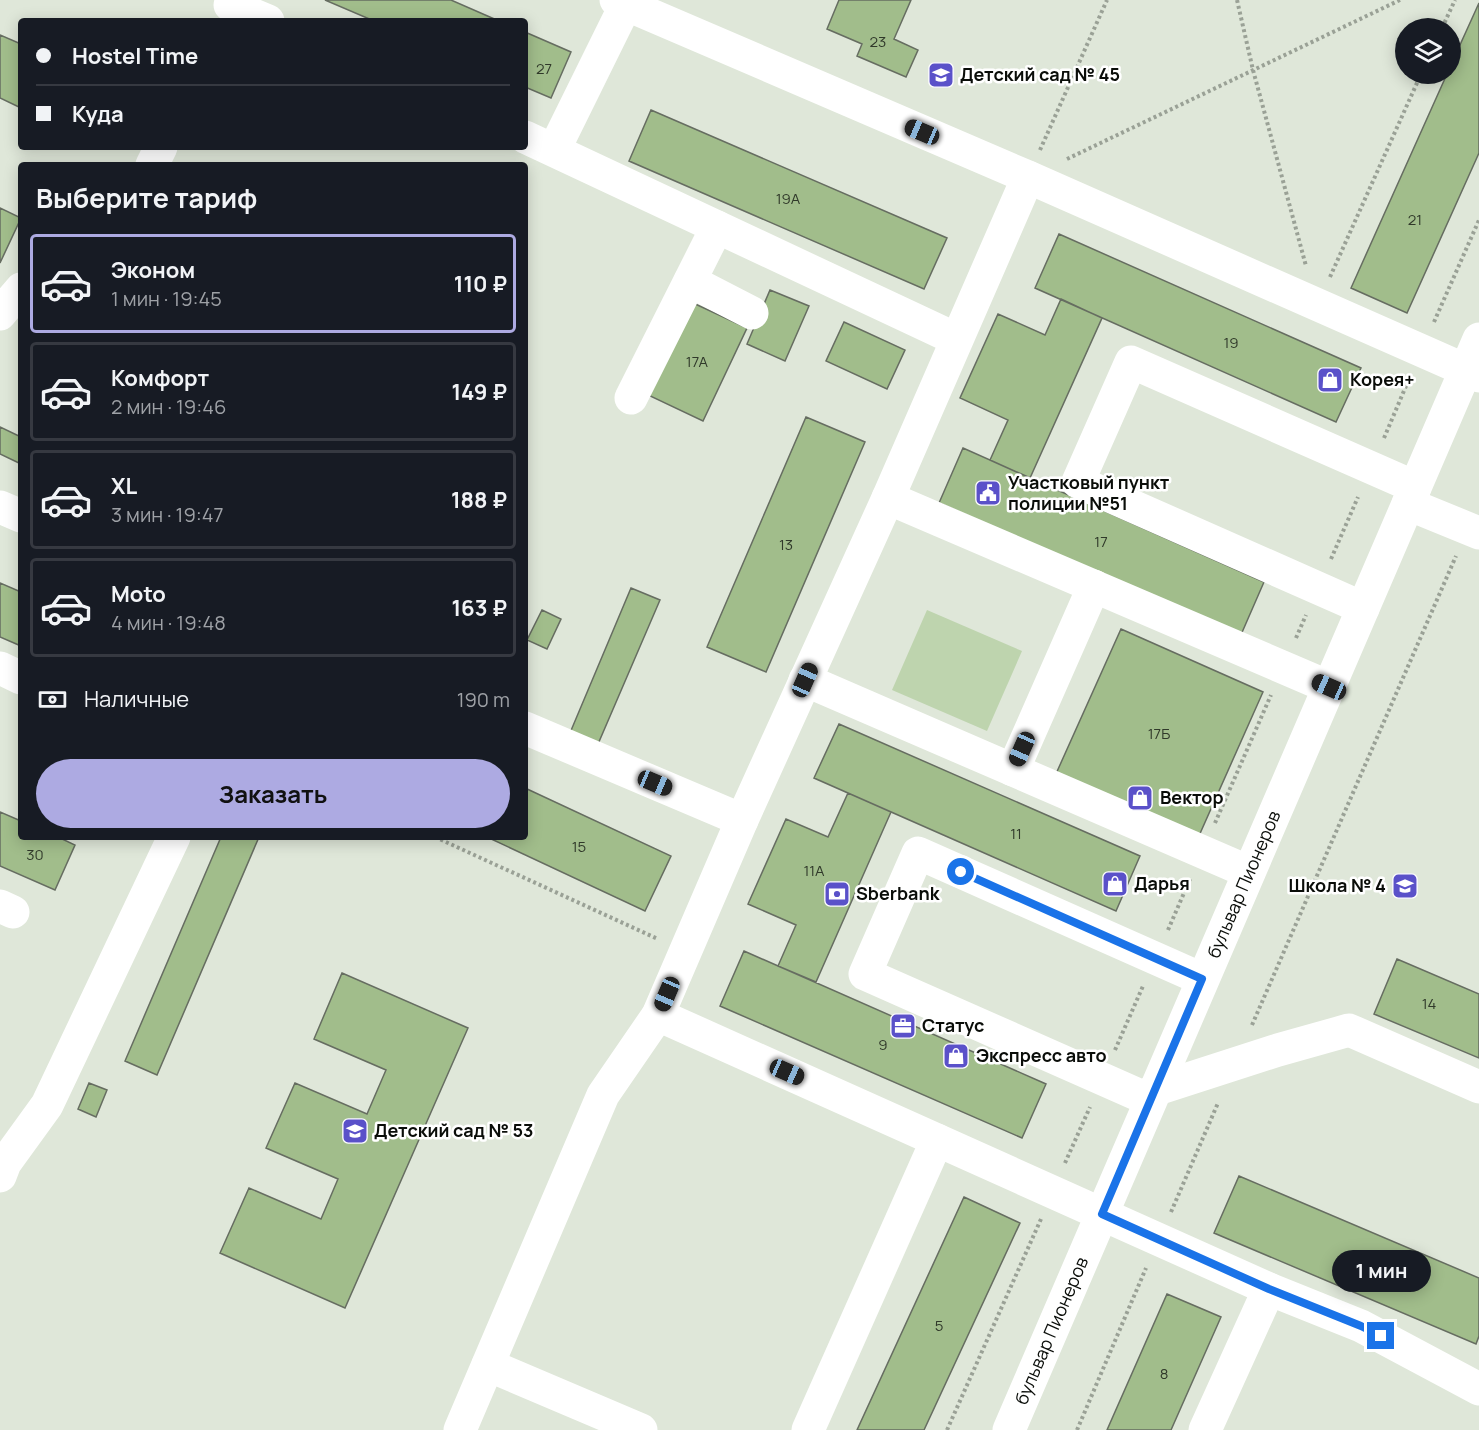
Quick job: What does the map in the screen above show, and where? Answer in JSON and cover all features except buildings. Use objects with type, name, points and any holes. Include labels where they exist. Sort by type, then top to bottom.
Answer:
[{"type":"street","points":[[956,339],[539,143],[623,2],[1028,177],[1472,373]]},
{"type":"street","points":[[224,9],[257,18]]},
{"type":"street","points":[[460,1430],[603,1095],[658,1015],[742,820],[888,498],[1028,177]]},
{"type":"street","points":[[631,398],[717,227]]},
{"type":"street","points":[[690,281],[752,313]]},
{"type":"street","points":[[0,314],[18,293]]},
{"type":"street","name":"бульвар Пионеров","points":[[1009,1430],[1411,495],[1472,373],[1479,339]]},
{"type":"street","points":[[1363,608],[1078,482],[1131,362],[1411,495],[1473,531]]},
{"type":"street","points":[[888,498],[1329,687]]},
{"type":"street","points":[[0,507],[18,515]]},
{"type":"street","points":[[1013,770],[1094,586]]},
{"type":"street","points":[[0,669],[18,677]]},
{"type":"street","points":[[805,680],[1249,872]]},
{"type":"street","points":[[528,729],[742,820]]},
{"type":"street","points":[[0,1176],[5,1163],[47,1105],[173,840]]},
{"type":"street","points":[[1202,979],[918,853],[865,974],[1152,1095],[1235,1064],[1349,1030],[1479,1087]]},
{"type":"street","points":[[658,1015],[1269,1289],[1361,1326],[1479,1389]]},
{"type":"street","points":[[808,1430],[937,1140]]},
{"type":"street","points":[[1205,1430],[1269,1289]]},
{"type":"street","points":[[488,1365],[641,1430]]},
{"type":"path","points":[[1028,177],[1107,0]]},
{"type":"path","points":[[1237,0],[1253,70],[1317,304]]},
{"type":"path","points":[[1028,177],[1400,0]]},
{"type":"path","points":[[1447,18],[1455,0]]},
{"type":"path","points":[[1317,304],[1416,84]]},
{"type":"path","points":[[1077,1430],[1235,1064],[1473,531]]},
{"type":"path","points":[[442,840],[685,952]]},
{"type":"green space","points":[[927,610],[1022,651],[987,731],[892,690]]},
{"type":"place","name":"Детский сад № 45","points":[[941,75]]},
{"type":"place","name":"Корея+","points":[[1330,380]]},
{"type":"place","name":"Участковый пункт полиции №51","points":[[988,493]]},
{"type":"place","name":"Вектор","points":[[1140,798]]},
{"type":"place","name":"Дарья","points":[[1115,884]]},
{"type":"place","name":"Школа № 4","points":[[1405,886]]},
{"type":"place","name":"Sberbank","points":[[837,894]]},
{"type":"place","name":"Статус","points":[[903,1026]]},
{"type":"place","name":"Экспресс авто","points":[[956,1056]]},
{"type":"place","name":"Детский сад № 53","points":[[355,1131]]},
{"type":"route","points":[[961,872],[1202,979],[1102,1214],[1269,1289],[1381,1336]]}]
